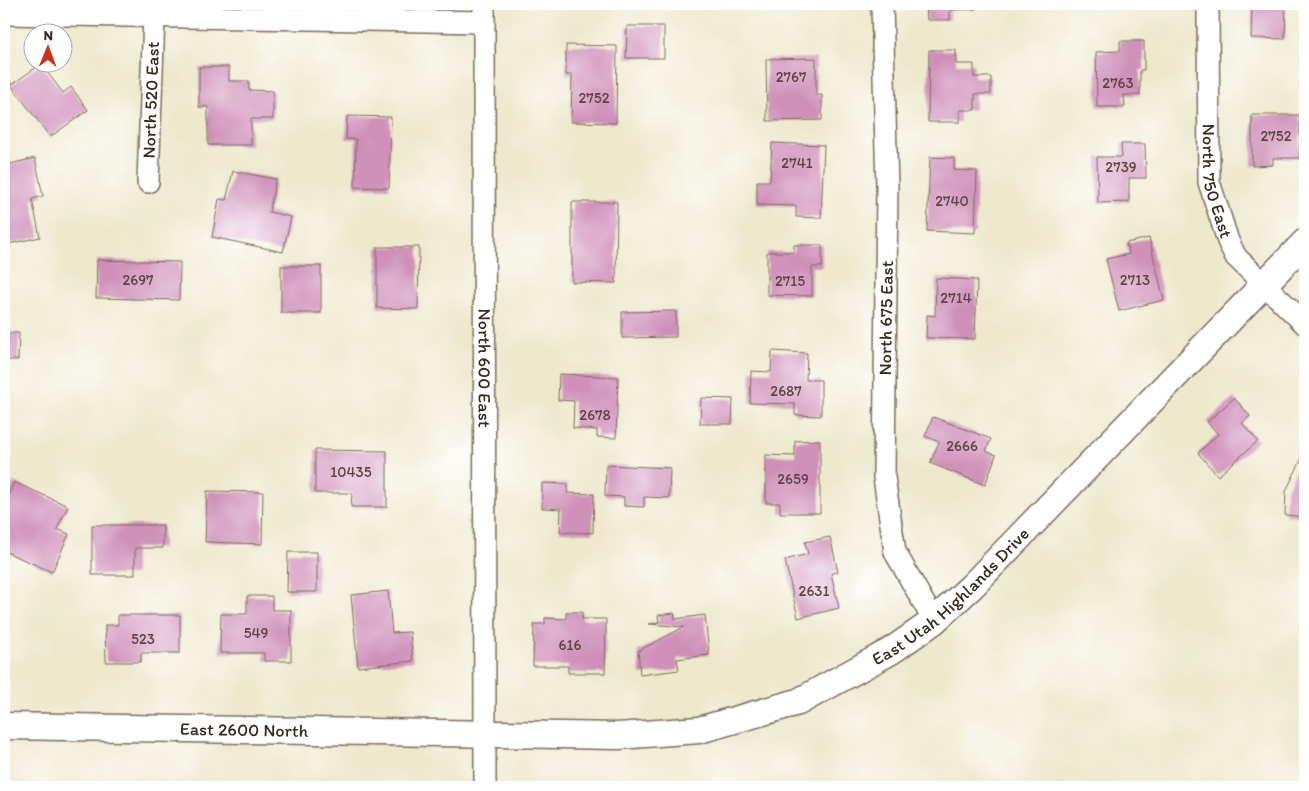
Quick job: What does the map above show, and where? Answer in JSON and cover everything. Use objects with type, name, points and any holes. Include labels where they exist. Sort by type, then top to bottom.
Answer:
[{"type":"street","name":"North 675 East","points":[[882,4],[887,187],[884,477],[895,552],[934,621]]},
{"type":"street","name":"North 750 East","points":[[1208,4],[1209,182],[1236,257],[1305,324]]},
{"type":"street","points":[[4,14],[154,16],[484,13]]},
{"type":"street","name":"North 600 East","points":[[484,13],[484,787]]},
{"type":"street","name":"North 520 East","points":[[148,182],[154,16]]},
{"type":"street","name":"East Utah Highlands Drive","points":[[485,733],[618,736],[699,730],[798,702],[891,651],[934,621],[972,586],[1305,242]]},
{"type":"street","name":"East 2600 North","points":[[4,726],[485,733]]},
{"type":"building","points":[[773,4],[811,4],[811,9],[773,8]]},
{"type":"building","points":[[926,4],[975,4],[976,9],[950,10],[950,20],[927,20]]},
{"type":"building","points":[[1252,4],[1286,4],[1285,39],[1251,38]]},
{"type":"building","points":[[627,26],[664,26],[664,58],[626,58]]},
{"type":"building","points":[[1120,41],[1144,41],[1144,70],[1140,70],[1140,95],[1124,95],[1125,107],[1097,107],[1096,52],[1120,51]]},
{"type":"building","points":[[566,45],[617,46],[616,123],[571,122],[572,75],[566,75]]},
{"type":"building","points":[[929,50],[956,50],[956,64],[974,64],[974,77],[991,77],[991,94],[975,94],[975,110],[960,110],[960,122],[928,122]]},
{"type":"building","points":[[816,58],[816,95],[822,95],[822,120],[767,121],[766,59]]},
{"type":"building","points":[[199,67],[229,67],[229,81],[249,81],[249,90],[273,91],[273,119],[251,119],[251,145],[208,145],[208,107],[199,107]]},
{"type":"building","points":[[30,72],[47,72],[63,93],[71,87],[88,110],[50,137],[11,85]]},
{"type":"building","points":[[1252,115],[1300,115],[1300,158],[1273,158],[1273,165],[1252,166]]},
{"type":"building","points":[[347,116],[391,117],[389,188],[355,187],[356,139],[346,139]]},
{"type":"building","points":[[772,143],[824,145],[821,218],[796,217],[796,206],[757,205],[757,181],[770,181]]},
{"type":"building","points":[[1121,144],[1145,144],[1146,178],[1129,178],[1129,202],[1098,203],[1097,157],[1122,157]]},
{"type":"building","points":[[930,157],[954,158],[954,170],[977,171],[975,233],[927,231]]},
{"type":"building","points":[[35,158],[43,196],[32,199],[40,237],[4,245],[4,180],[10,179],[6,165]]},
{"type":"building","points":[[233,171],[276,179],[269,212],[291,217],[283,252],[212,237],[219,199],[226,200]]},
{"type":"building","points":[[572,202],[617,202],[616,283],[572,282]]},
{"type":"building","points":[[1149,238],[1164,300],[1119,311],[1106,259],[1129,254],[1126,243]]},
{"type":"building","points":[[794,245],[822,245],[822,267],[812,267],[812,296],[767,295],[767,252],[794,252]]},
{"type":"building","points":[[377,247],[419,247],[418,309],[377,308]]},
{"type":"building","points":[[97,260],[180,262],[179,300],[96,298]]},
{"type":"building","points":[[281,266],[321,266],[321,313],[281,313]]},
{"type":"building","points":[[936,278],[977,280],[975,339],[926,338],[927,315],[935,316]]},
{"type":"building","points":[[676,311],[676,337],[622,338],[622,312]]},
{"type":"building","points":[[4,333],[19,333],[18,360],[4,360]]},
{"type":"building","points":[[772,351],[807,353],[806,380],[821,380],[821,416],[795,415],[795,404],[750,403],[751,371],[771,372]]},
{"type":"building","points":[[559,374],[618,377],[616,438],[597,437],[597,430],[573,428],[574,401],[558,400]]},
{"type":"building","points":[[701,398],[733,399],[732,424],[700,424]]},
{"type":"building","points":[[1234,398],[1250,416],[1242,423],[1258,441],[1218,476],[1198,453],[1218,434],[1207,422]]},
{"type":"building","points":[[933,417],[991,439],[986,451],[996,455],[985,485],[930,463],[939,442],[925,436]]},
{"type":"building","points":[[820,440],[820,513],[780,513],[780,503],[766,503],[766,455],[795,456],[795,441]]},
{"type":"building","points":[[315,450],[387,451],[387,507],[351,507],[352,493],[315,493]]},
{"type":"building","points":[[1302,458],[1305,459],[1305,517],[1285,515],[1286,491]]},
{"type":"building","points":[[606,465],[670,468],[669,498],[644,497],[644,507],[624,506],[624,497],[605,496]]},
{"type":"building","points":[[14,482],[68,506],[57,529],[69,534],[52,572],[4,551],[4,505]]},
{"type":"building","points":[[542,483],[568,484],[567,493],[594,494],[593,533],[560,532],[561,509],[542,508]]},
{"type":"building","points":[[207,491],[263,492],[262,544],[205,542]]},
{"type":"building","points":[[92,525],[163,525],[163,548],[135,548],[135,575],[92,575]]},
{"type":"building","points":[[830,537],[838,572],[831,573],[839,608],[798,618],[785,560],[808,554],[805,542]]},
{"type":"building","points":[[288,552],[317,552],[317,592],[287,592]]},
{"type":"building","points":[[388,591],[392,633],[410,632],[413,661],[358,667],[351,595]]},
{"type":"building","points":[[247,596],[272,596],[272,610],[291,610],[291,661],[264,661],[264,653],[220,653],[221,614],[247,614]]},
{"type":"building","points":[[566,612],[582,612],[582,619],[606,619],[605,673],[568,673],[568,666],[533,666],[534,624],[545,624],[545,618],[566,619]]},
{"type":"building","points":[[674,613],[675,619],[705,615],[709,655],[677,659],[679,670],[640,675],[638,651],[684,627],[649,624],[659,622],[658,615]]},
{"type":"building","points":[[118,615],[180,615],[180,653],[141,653],[141,662],[106,662],[105,625],[118,625]]},
{"type":"building","points":[[47,784],[47,787],[4,787],[4,785]]}]
